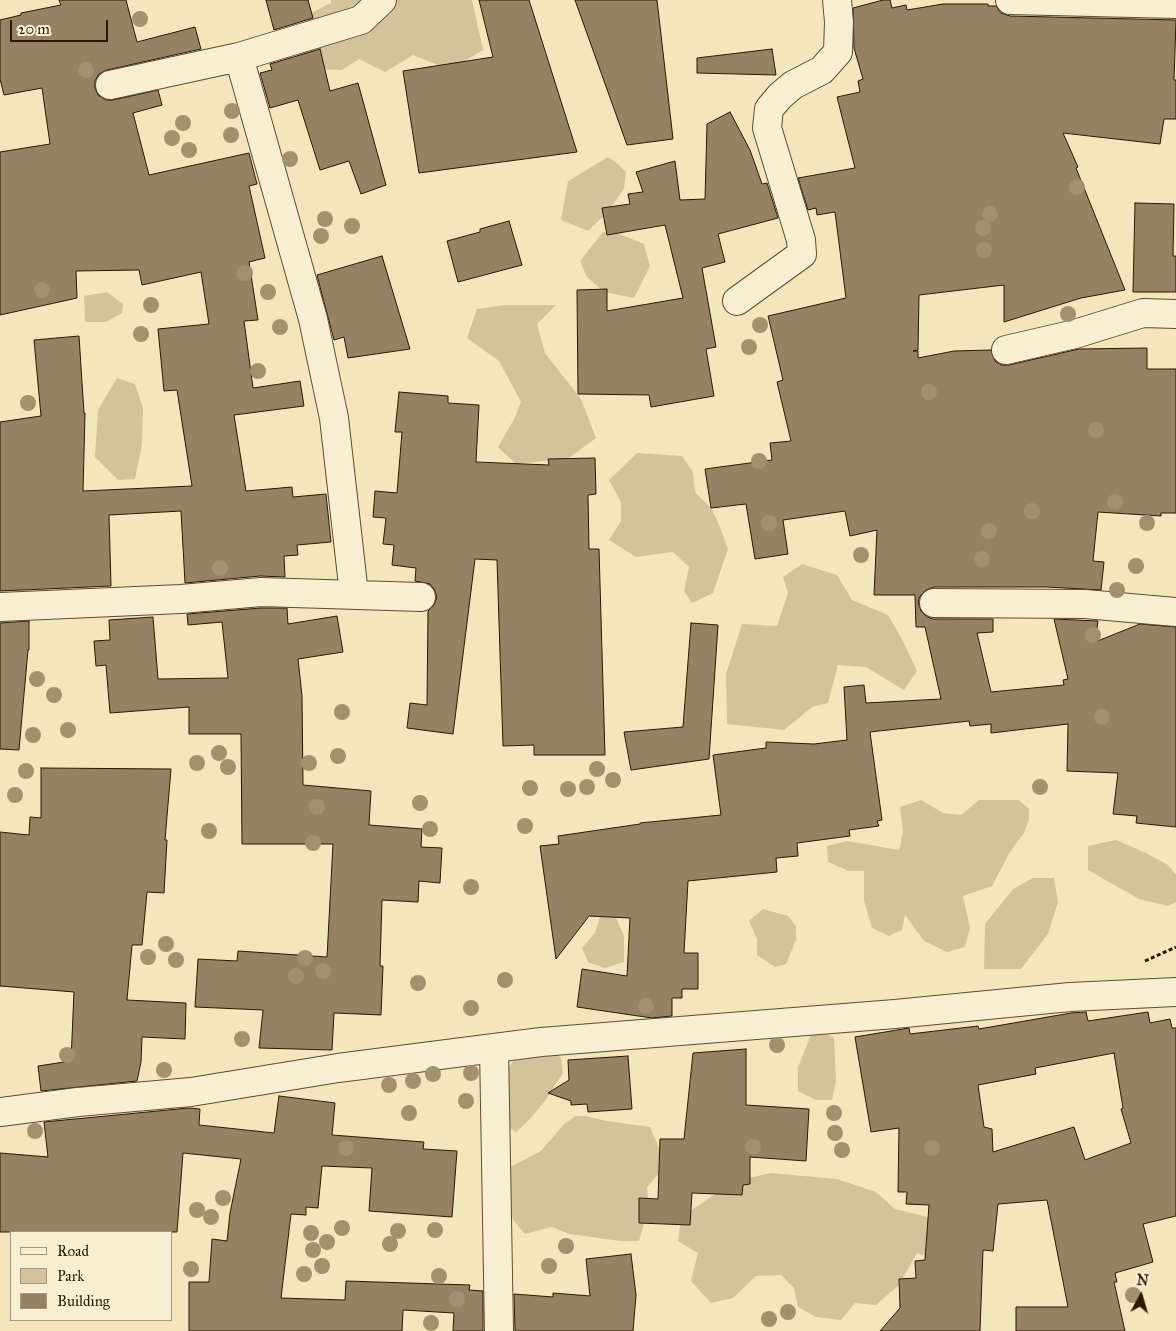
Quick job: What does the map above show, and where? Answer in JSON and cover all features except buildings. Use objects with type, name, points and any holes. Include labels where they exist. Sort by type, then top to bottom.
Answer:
[{"type":"street","points":[[110,85],[239,57],[361,20],[382,0]]},
{"type":"street","points":[[737,301],[802,254],[801,240],[767,128],[769,109],[793,85],[822,70],[838,52],[839,22],[837,0]]},
{"type":"street","points":[[1010,0],[1176,4]]},
{"type":"street","points":[[239,57],[313,319],[334,418],[354,594]]},
{"type":"street","points":[[1006,350],[1075,334],[1143,313],[1176,314]]},
{"type":"street","points":[[0,607],[181,599],[261,592],[421,597]]},
{"type":"street","points":[[934,603],[1085,604],[1176,612]]},
{"type":"street","points":[[0,1112],[78,1102],[191,1092],[338,1068],[541,1042],[895,1014],[1070,997],[1176,992]]},
{"type":"street","points":[[494,1048],[500,1331]]},
{"type":"green space","points":[[331,0],[472,0],[483,50],[450,70],[413,55],[385,72],[359,59],[342,70],[312,69],[303,52],[307,15],[331,3]]},
{"type":"green space","points":[[608,157],[626,172],[624,188],[608,212],[588,231],[561,220],[568,181]]},
{"type":"green space","points":[[603,232],[617,233],[644,244],[650,266],[634,298],[604,292],[587,277],[580,261]]},
{"type":"green space","points":[[107,292],[123,304],[122,313],[106,322],[85,322],[84,296]]},
{"type":"green space","points":[[505,305],[556,305],[537,324],[545,353],[581,399],[596,438],[569,458],[516,464],[498,447],[514,419],[521,402],[499,361],[467,338],[477,309]]},
{"type":"green space","points":[[117,378],[135,384],[143,408],[142,445],[135,479],[118,480],[95,457],[98,410]]},
{"type":"green space","points":[[637,453],[682,456],[693,472],[695,492],[711,508],[728,549],[713,593],[692,603],[684,591],[689,567],[673,552],[636,557],[609,540],[621,521],[621,502],[609,480]]},
{"type":"green space","points":[[802,564],[837,575],[852,600],[888,615],[917,671],[904,690],[866,667],[838,665],[828,703],[812,707],[784,730],[727,724],[726,674],[742,624],[777,626],[788,593],[783,577]]},
{"type":"green space","points":[[921,800],[943,813],[961,815],[979,800],[1019,800],[1029,809],[1029,819],[1024,833],[1010,852],[992,886],[963,896],[970,928],[965,947],[947,952],[924,941],[905,915],[902,930],[889,936],[872,928],[864,901],[864,871],[849,871],[828,862],[827,846],[847,841],[899,850],[903,832],[900,807]]},
{"type":"green space","points":[[1116,840],[1168,865],[1176,875],[1176,902],[1168,906],[1139,899],[1088,870],[1088,846]]},
{"type":"green space","points":[[1033,878],[1054,878],[1058,902],[1048,934],[1021,969],[984,969],[985,924],[1013,889]]},
{"type":"green space","points":[[612,909],[624,936],[624,962],[605,968],[588,962],[582,948],[595,933],[600,916],[580,913]]},
{"type":"green space","points":[[763,909],[788,916],[796,926],[796,940],[786,964],[775,967],[757,955],[757,939],[749,921]]},
{"type":"green space","points":[[826,1033],[834,1038],[836,1081],[832,1100],[816,1100],[798,1091],[798,1067],[811,1035]]},
{"type":"green space","points":[[520,1053],[557,1053],[561,1058],[563,1073],[545,1101],[516,1132],[504,1124],[504,1072]]},
{"type":"green space","points":[[576,1116],[650,1127],[666,1165],[647,1187],[649,1207],[639,1241],[620,1241],[569,1234],[552,1227],[525,1234],[513,1220],[504,1183],[510,1167],[541,1151],[564,1124]]},
{"type":"green space","points":[[771,1173],[837,1179],[876,1192],[895,1209],[936,1219],[951,1265],[917,1253],[899,1285],[876,1305],[855,1303],[841,1320],[816,1317],[798,1307],[794,1288],[781,1275],[756,1276],[733,1298],[711,1303],[691,1281],[698,1253],[678,1241],[681,1217],[735,1181]]}]
